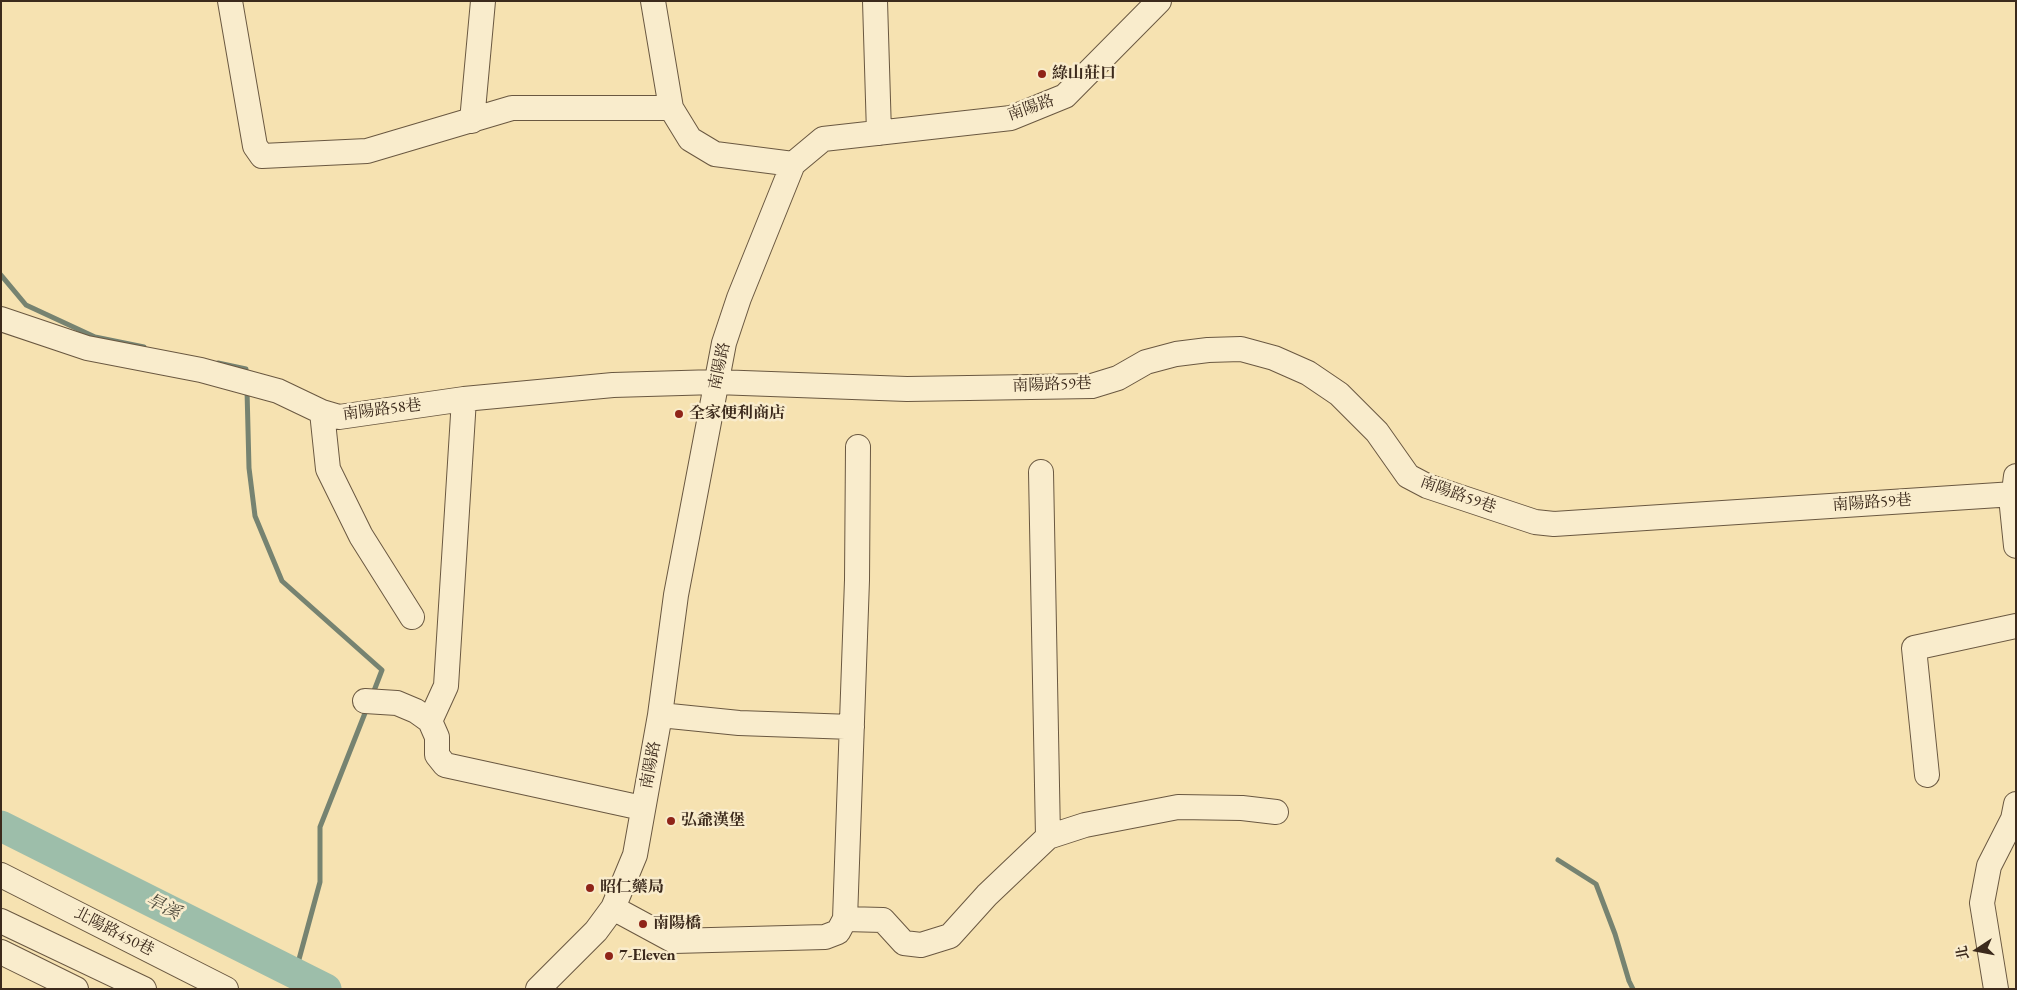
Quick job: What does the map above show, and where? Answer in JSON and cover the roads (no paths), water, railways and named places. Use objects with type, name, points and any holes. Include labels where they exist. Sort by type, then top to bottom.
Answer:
[{"type":"street","points":[[230,1],[255,146],[262,156],[367,151],[512,108],[671,108]]},
{"type":"street","points":[[472,120],[483,1]]},
{"type":"street","points":[[653,1],[671,108],[690,139],[715,154],[794,164]]},
{"type":"street","points":[[875,1],[879,133]]},
{"type":"street","name":"南陽路","points":[[538,989],[596,931],[613,908],[635,854],[660,715],[676,595],[724,343],[739,298],[794,164],[823,139],[1011,118],[1065,96],[1159,1]]},
{"type":"street","name":"南陽路58巷","points":[[1,319],[88,348],[201,370],[278,391],[322,412],[339,417],[464,399],[614,385],[716,382]]},
{"type":"street","name":"南陽路59巷","points":[[716,382],[907,389],[1092,386],[1118,378],[1146,362],[1176,354],[1208,350],[1241,349],[1274,358],[1308,373],[1339,394],[1377,432],[1408,476],[1427,486],[1535,522],[1554,524],[2015,485],[2012,508],[2016,546]]},
{"type":"street","points":[[430,721],[446,686],[464,399]]},
{"type":"street","points":[[322,412],[328,470],[361,536],[412,617]]},
{"type":"street","points":[[613,908],[674,941],[825,937],[838,932],[845,919],[857,580],[858,448]]},
{"type":"street","points":[[1041,472],[1048,837]]},
{"type":"street","points":[[1927,775],[1914,648],[2016,626]]},
{"type":"street","points":[[365,701],[397,703],[416,711],[430,721],[437,737],[437,755],[445,765],[642,808]]},
{"type":"street","points":[[660,715],[739,723],[852,727]]},
{"type":"street","points":[[845,919],[884,920],[904,943],[921,945],[950,936],[987,895],[1048,837],[1084,826],[1178,807],[1242,808],[1276,812]]},
{"type":"street","points":[[1996,989],[1982,903],[1989,866],[2015,814]]},
{"type":"street","name":"北陽路450巷","points":[[1,875],[226,989]]},
{"type":"street","points":[[1,922],[144,989]]},
{"type":"street","points":[[1,952],[76,989]]},
{"type":"waterway","points":[[1,275],[26,305],[95,337],[144,347]]},
{"type":"waterway","points":[[218,363],[246,369],[246,376]]},
{"type":"waterway","points":[[247,390],[249,468],[255,516],[282,581],[382,670],[372,696]]},
{"type":"waterway","points":[[295,974],[320,882],[320,827],[367,708]]},
{"type":"waterway","name":"旱溪","points":[[1,826],[326,989]]},
{"type":"waterway","points":[[1558,860],[1596,884],[1633,989]]},
{"type":"place","name":"綠山莊口","points":[[1042,74]]},
{"type":"place","name":"全家便利商店","points":[[679,414]]},
{"type":"place","name":"弘爺漢堡","points":[[671,821]]},
{"type":"place","name":"昭仁藥局","points":[[590,888]]},
{"type":"place","name":"南陽橋","points":[[643,924]]},
{"type":"place","name":"7-Eleven","points":[[609,956]]}]
